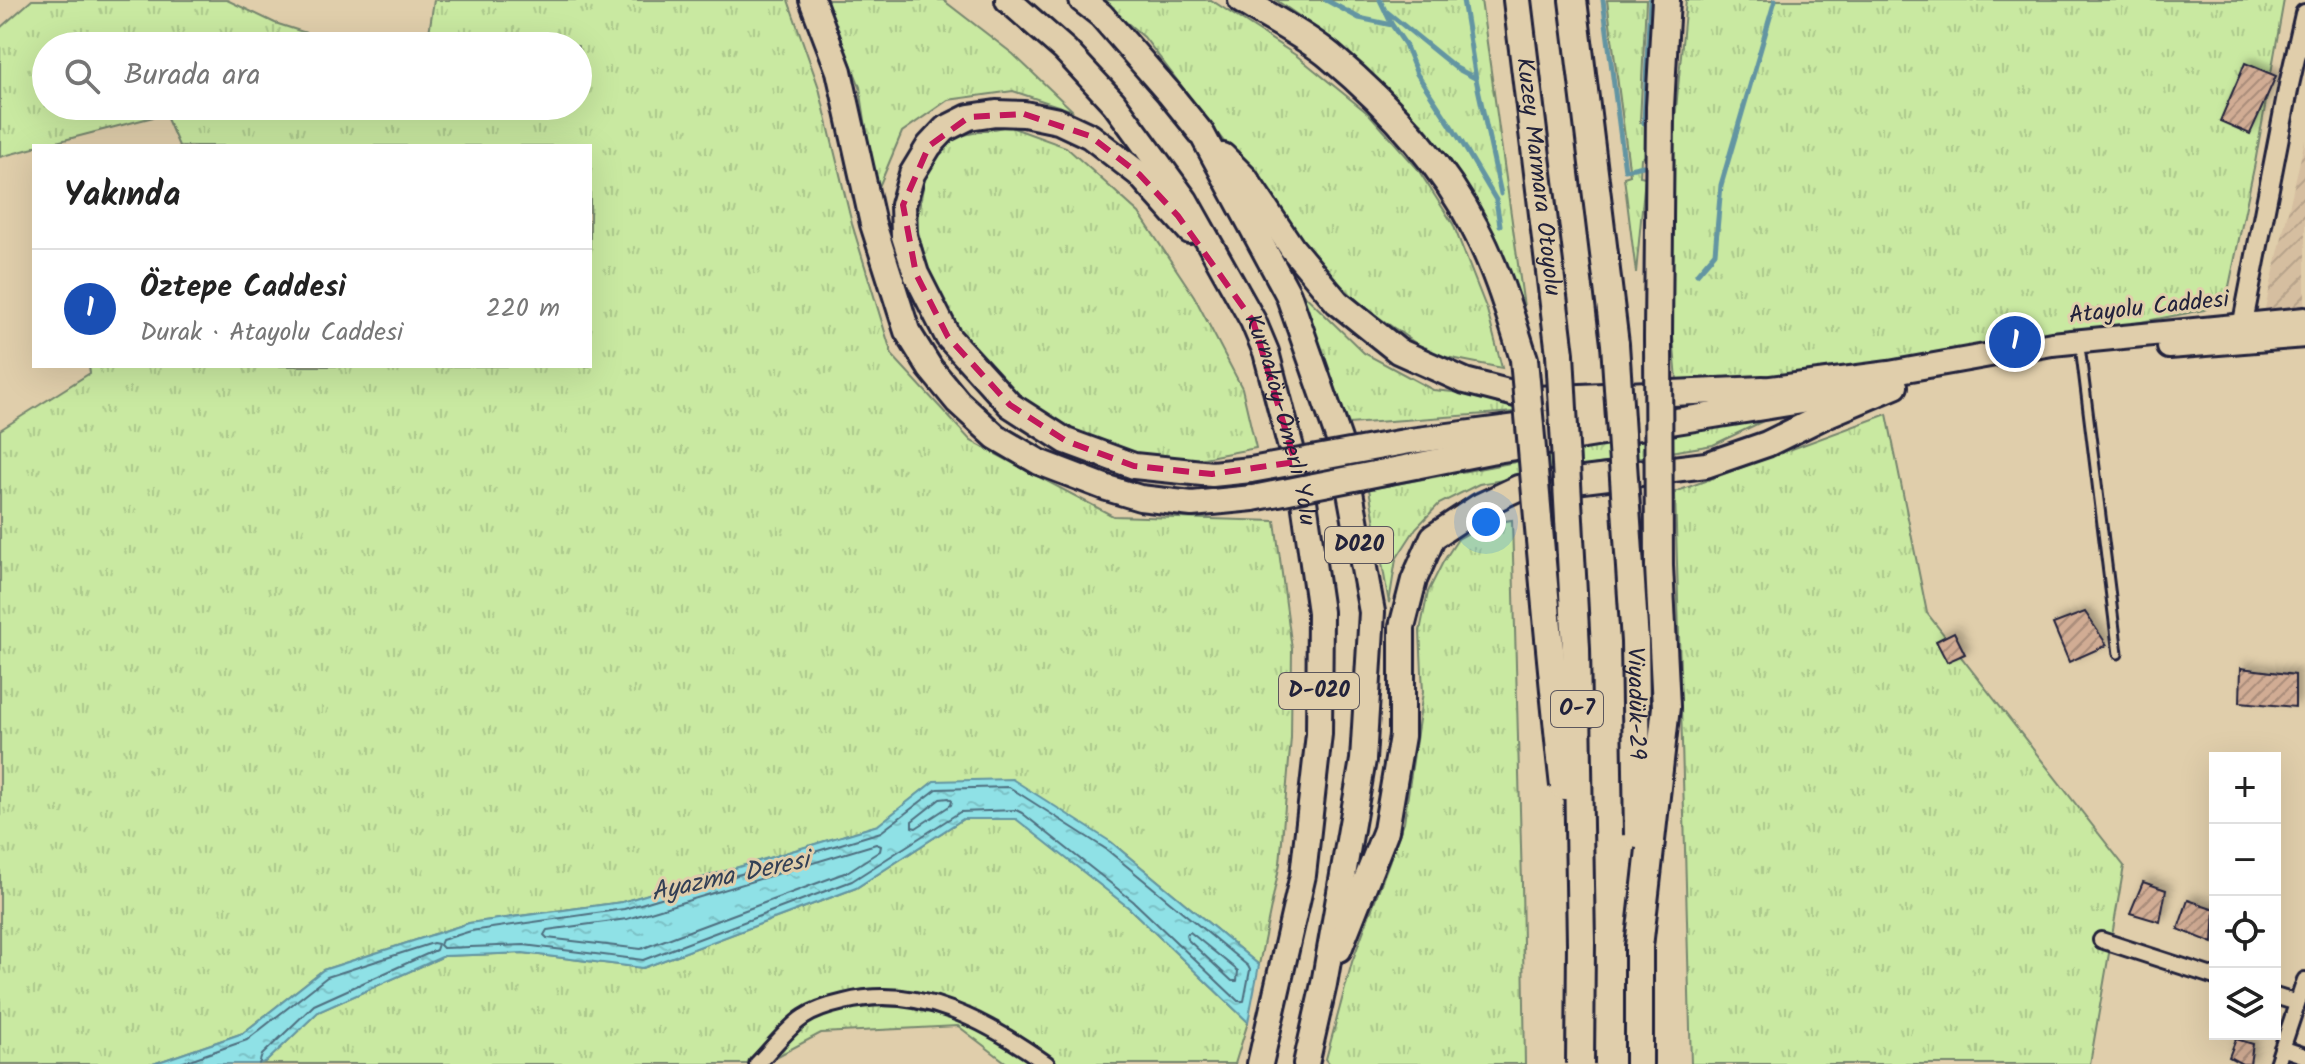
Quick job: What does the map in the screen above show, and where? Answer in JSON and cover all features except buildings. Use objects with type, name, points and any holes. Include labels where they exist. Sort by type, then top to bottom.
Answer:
[{"type":"highway","points":[[812,0],[839,71],[873,224],[907,331],[930,368],[958,402],[996,437],[1039,462],[1097,484],[1140,498],[1192,504],[1253,498],[1490,451],[1895,386]]},
{"type":"highway","name":"Kurnaköy-Ömerli Yolu","points":[[1008,0],[1065,50],[1114,103],[1185,200],[1253,321],[1266,352],[1303,494],[1320,612],[1319,734],[1303,875],[1260,1064]]},
{"type":"highway","name":"Kurnaköy-Ömerli Yolu","points":[[1082,0],[1101,15],[1202,134],[1288,294],[1342,448],[1372,612],[1363,760],[1324,984],[1306,1064]]},
{"type":"highway","points":[[1242,0],[1328,54],[1377,99],[1423,148],[1476,229],[1504,294],[1524,359],[1547,633],[1581,943]]},
{"type":"highway","name":"Kuzey Marmara Otoyolu","points":[[1517,0],[1560,354],[1576,648],[1581,943]]},
{"type":"highway","name":"Viyadük-29","points":[[1573,0],[1615,344],[1635,642],[1639,1064]]},
{"type":"highway","points":[[1639,947],[1666,707],[1659,566],[1658,338],[1660,107],[1666,0]]},
{"type":"highway","points":[[1253,321],[1178,216],[1139,174],[1090,136],[1058,121],[1024,114],[996,113],[969,117],[945,129],[929,146],[912,174],[903,205],[904,236],[916,274],[948,337],[1010,405],[1066,441],[1134,466],[1212,474],[1251,470],[1410,441],[1719,400],[1763,389]]},
{"type":"highway","points":[[1202,134],[1245,178],[1292,248],[1337,302],[1398,351],[1465,381],[1535,399],[1763,389]]},
{"type":"highway","points":[[1324,984],[1386,830],[1402,736],[1402,627],[1414,580],[1433,537],[1480,506],[1518,488],[1706,465],[1767,444],[1895,386]]},
{"type":"highway","name":"O-7","points":[[1580,1064],[1581,943]]},
{"type":"main road","name":"Atayolu Caddesi","points":[[1895,386],[2081,354],[2241,332],[2305,319]]},
{"type":"main road","name":"Atayolu Caddesi","points":[[1763,389],[1889,373],[2052,344],[2241,332],[2305,336]]},
{"type":"street","points":[[2241,332],[2305,14]]},
{"type":"street","points":[[2101,940],[2209,975]]},
{"type":"street","points":[[2277,1064],[2305,980]]},
{"type":"street","points":[[757,1064],[803,1017],[830,1005],[859,998],[894,996],[936,1003],[980,1022],[1047,1064]]},
{"type":"street","points":[[2281,998],[2297,1003]]},
{"type":"street","points":[[2282,1048],[2305,1056]]},
{"type":"lane","points":[[2081,354],[2118,654]]},
{"type":"highlighted area","points":[[1024,114],[1090,136],[1139,174],[1178,216],[1253,321],[1295,462],[1212,474],[1134,466],[1066,441],[1010,405],[948,337],[916,274],[903,205],[929,146],[969,117]]},
{"type":"shaded area","points":[[2305,140],[2305,318],[2262,321]]},
{"type":"green space","points":[[32,0],[227,0],[275,23],[303,32],[32,32],[32,120],[142,120],[49,144],[32,144],[32,149],[0,157],[0,28]]},
{"type":"green space","points":[[434,0],[788,0],[819,88],[852,224],[892,355],[971,441],[1113,516],[1275,521],[1292,649],[1291,738],[1280,863],[1259,965],[1111,842],[934,781],[879,825],[622,902],[469,923],[323,970],[243,1033],[153,1064],[0,1064],[0,430],[90,373],[89,368],[592,368],[592,144],[178,144],[168,120],[592,120],[592,32],[429,32]]},
{"type":"green space","points":[[826,0],[943,0],[1013,54],[1073,111],[1013,91],[948,100],[902,132],[876,194],[860,87]]},
{"type":"green space","points":[[1100,0],[1211,0],[1297,56],[1370,115],[1417,168],[1453,224],[1487,310],[1502,368],[1431,354],[1364,307],[1312,257],[1144,37]]},
{"type":"green space","points":[[1276,0],[1481,0],[1524,307],[1475,198],[1422,124],[1335,41]]},
{"type":"green space","points":[[1607,0],[1646,0],[1640,122],[1646,123],[1646,156],[1641,158],[1640,176],[1645,177],[1636,273],[1624,177],[1630,175]]},
{"type":"green space","points":[[1686,0],[2284,0],[2227,296],[2204,310],[2083,333],[1834,369],[1677,380],[1669,293],[1671,165]]},
{"type":"green space","points":[[1008,126],[1066,147],[1139,213],[1194,296],[1242,388],[1256,448],[1193,460],[1118,459],[1055,432],[977,364],[936,298],[916,224],[926,172],[954,137]]},
{"type":"green space","points":[[1294,285],[1364,353],[1433,390],[1598,406],[1349,424]]},
{"type":"green space","points":[[1778,414],[1713,445],[1479,484],[1439,504],[1416,528],[1396,559],[1389,603],[1369,489]]},
{"type":"green space","points":[[1887,414],[1927,613],[2124,866],[2090,1064],[1691,1064],[1675,492]]},
{"type":"green space","points":[[1512,520],[1525,1064],[1330,1064],[1326,1059],[1352,962],[1404,822],[1423,692],[1420,631],[1428,592],[1458,539],[1485,524]]},
{"type":"green space","points":[[1016,818],[1128,907],[1248,1022],[1235,1064],[1008,1064],[958,1026],[821,1033],[763,1064],[259,1064],[267,1061],[318,1012],[444,956],[523,953],[643,968],[856,888],[963,819]]},
{"type":"water","name":"Ayazma Deresi","points":[[1012,779],[1111,842],[1259,965],[1248,1022],[1128,907],[1016,819],[963,819],[856,888],[643,968],[523,953],[444,956],[318,1012],[267,1061],[259,1064],[153,1064],[243,1033],[323,970],[469,923],[622,902],[878,825],[934,781]]},
{"type":"waterway","points":[[1326,0],[1359,18],[1392,25]]},
{"type":"waterway","points":[[1380,0],[1405,44],[1417,74],[1496,200],[1500,225]]},
{"type":"waterway","points":[[1463,0],[1476,79],[1501,194]]},
{"type":"waterway","points":[[1603,0],[1625,170],[1643,166]]},
{"type":"waterway","points":[[1644,123],[1650,0]]},
{"type":"waterway","points":[[1697,274],[1715,253],[1721,185],[1775,0]]},
{"type":"waterway","points":[[1387,12],[1456,68],[1475,78]]},
{"type":"place","name":"Öztepe Caddesi","points":[[2015,342]]}]
